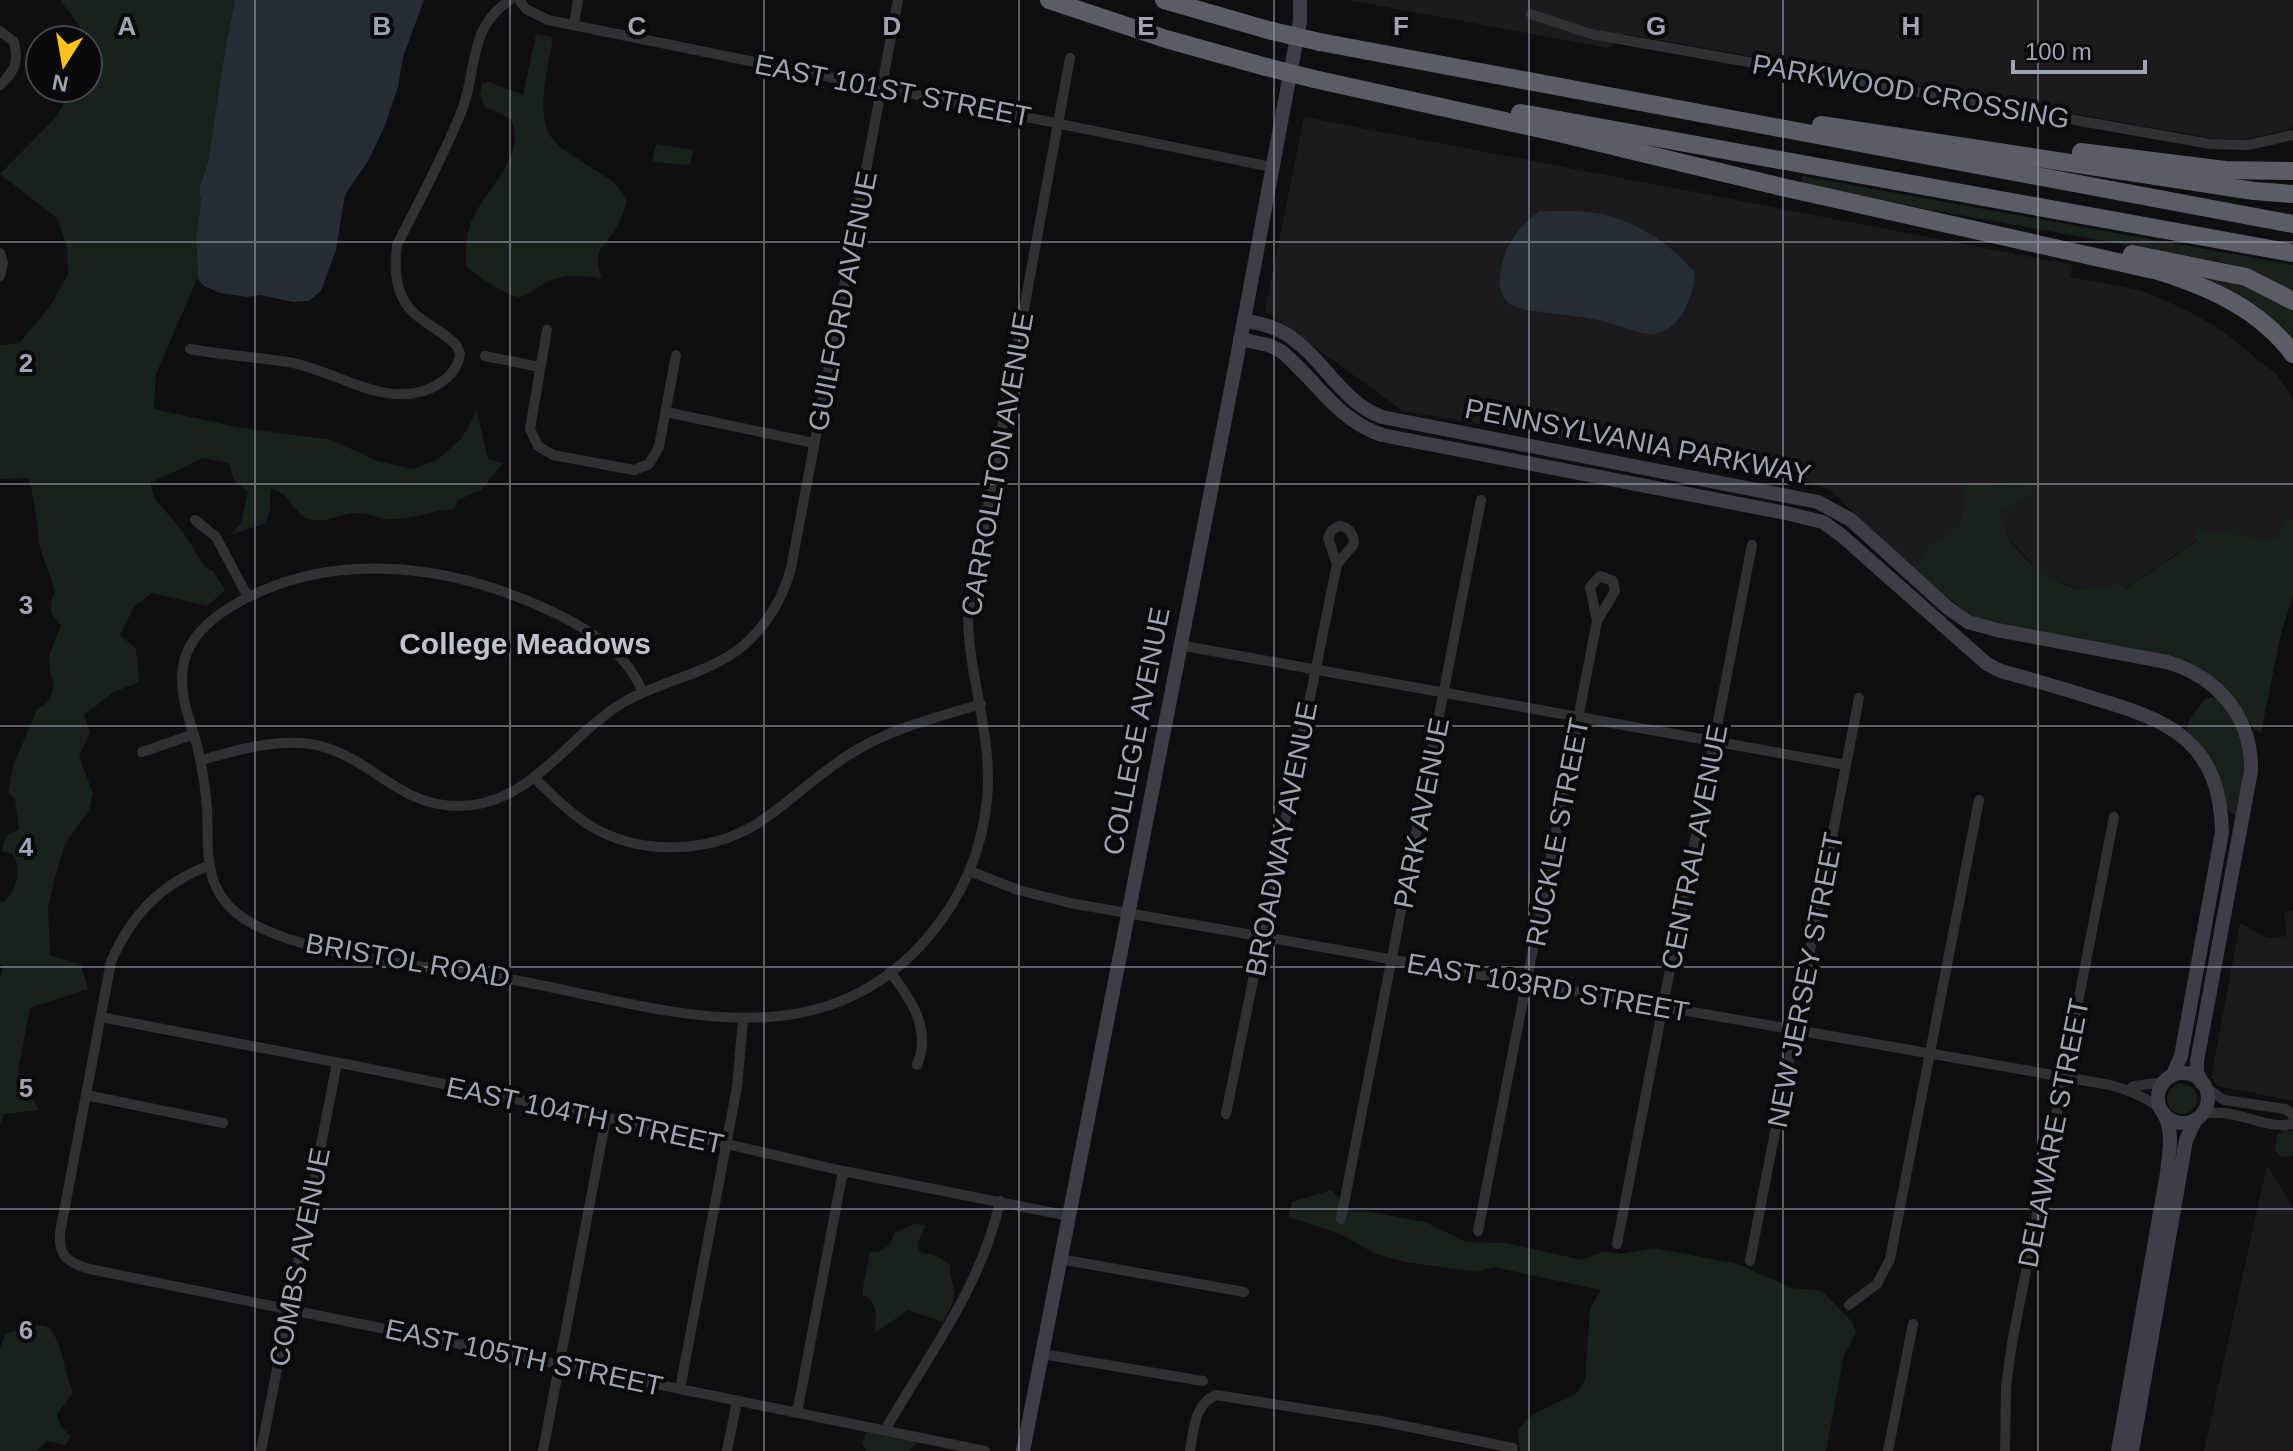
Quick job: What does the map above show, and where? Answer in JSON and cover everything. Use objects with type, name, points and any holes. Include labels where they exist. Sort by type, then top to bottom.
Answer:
[{"type":"highway","points":[[1049,0],[1166,39],[1314,79],[2158,271],[2202,286],[2252,314],[2273,330],[2293,354]]},
{"type":"highway","points":[[1164,0],[1272,31],[1463,71],[1656,103],[1848,142],[2293,224]]},
{"type":"highway","points":[[1402,97],[1563,119],[2293,253]]},
{"type":"highway","points":[[1656,103],[1753,114],[2293,194]]},
{"type":"highway","points":[[1886,135],[2052,149],[2225,170],[2293,171]]},
{"type":"highway","points":[[1916,216],[2221,270],[2258,282],[2293,301]]},
{"type":"main road","name":"COLLEGE AVENUE","points":[[1023,1451],[1244,320],[1300,21],[1300,0]]},
{"type":"main road","name":"COLLEGE AVENUE","points":[[1300,21],[1310,0]]},
{"type":"main road","name":"PENNSYLVANIA PARKWAY","points":[[1244,320],[1278,330],[1293,339],[1348,396],[1375,414],[1401,422],[1818,502],[1851,520],[1948,608],[1968,622],[2167,662],[2191,670],[2208,681],[2230,702],[2243,724],[2250,749],[2251,771],[2197,1061],[2197,1072],[2203,1084]]},
{"type":"main road","name":"PENNSYLVANIA PARKWAY","points":[[1240,339],[1281,351],[1343,414],[1365,429],[1382,435],[1823,522],[1987,664],[2001,671],[2137,710],[2181,735],[2198,752],[2216,783],[2222,809],[2222,832],[2181,1056],[2168,1079]]},
{"type":"main road","points":[[2118,1451],[2171,1139],[2158,1098],[2168,1079],[2190,1075],[2203,1084],[2207,1101],[2188,1134],[2132,1451]]},
{"type":"main road","points":[[2162,1112],[2177,1122],[2187,1123],[2198,1117]]},
{"type":"street","points":[[190,349],[295,364],[387,395],[419,395],[445,381],[454,370],[460,354],[451,338],[412,312],[402,298],[394,264],[397,245],[463,108],[482,30],[490,16],[510,0]]},
{"type":"street","name":"EAST 101ST STREET","points":[[519,0],[526,9],[548,20],[1272,167]]},
{"type":"street","points":[[574,25],[578,0]]},
{"type":"street","name":"GUILFORD AVENUE","points":[[202,760],[286,743],[315,745],[341,753],[412,797],[449,806],[475,805],[503,798],[534,778],[602,717],[643,693],[711,666],[734,653],[756,633],[780,600],[791,568],[898,0]]},
{"type":"street","name":"PARKWOOD CROSSING","points":[[1531,14],[1591,34],[2210,144],[2248,145],[2293,135]]},
{"type":"street","points":[[0,31],[14,42],[17,55],[16,66],[0,85]]},
{"type":"street","name":"CARROLLTON AVENUE","points":[[743,1019],[797,1015],[826,1006],[853,995],[890,972],[919,947],[943,919],[970,871],[982,834],[989,770],[968,636],[970,594],[1070,58]]},
{"type":"street","points":[[0,253],[3,263],[0,276]]},
{"type":"street","points":[[547,330],[530,421],[534,441],[543,451],[553,455],[625,469],[645,466],[656,454],[676,355]]},
{"type":"street","points":[[485,356],[540,367]]},
{"type":"street","points":[[666,412],[814,443]]},
{"type":"street","name":"PARK AVENUE","points":[[1341,1219],[1481,500]]},
{"type":"street","points":[[195,520],[216,537],[248,597]]},
{"type":"street","name":"CENTRAL AVENUE","points":[[1617,1244],[1752,545]]},
{"type":"street","name":"BROADWAY AVENUE","points":[[1226,1114],[1337,564]]},
{"type":"street","name":"BRISTOL ROAD","points":[[643,693],[629,666],[595,635],[526,599],[464,579],[393,569],[333,571],[292,580],[248,597],[206,624],[188,648],[181,673],[181,693],[202,760],[208,866],[222,897],[238,915],[260,928],[307,943],[383,961],[528,982],[688,1014],[743,1019]]},
{"type":"street","name":"RUCKLE STREET","points":[[1478,1231],[1597,621]]},
{"type":"street","points":[[1179,645],[1846,765]]},
{"type":"street","name":"NEW JERSEY STREET","points":[[1750,1261],[1859,698]]},
{"type":"street","points":[[534,778],[588,825],[614,837],[655,846],[701,845],[722,840],[757,823],[810,782],[869,744],[897,731],[981,704]]},
{"type":"street","points":[[142,752],[194,734]]},
{"type":"street","points":[[1849,1305],[1877,1284],[1890,1259],[1979,800]]},
{"type":"street","name":"DELAWARE STREET","points":[[2005,1451],[2009,1358],[2114,817]]},
{"type":"street","points":[[208,866],[187,874],[154,897],[129,925],[111,962],[86,1095],[223,1123]]},
{"type":"street","name":"EAST 103RD STREET","points":[[970,871],[1034,895],[1128,913],[2129,1090],[2162,1112]]},
{"type":"street","points":[[890,972],[919,1019],[922,1034],[917,1065]]},
{"type":"street","name":"EAST 104TH STREET","points":[[101,1017],[606,1118],[843,1171],[1069,1216]]},
{"type":"street","points":[[680,1389],[737,1087],[743,1019]]},
{"type":"street","name":"COMBS AVENUE","points":[[261,1451],[337,1063]]},
{"type":"street","name":"EAST 103RD STREET","points":[[2129,1090],[2134,1086],[2168,1079]]},
{"type":"street","points":[[2203,1084],[2219,1098],[2285,1109],[2293,1115]]},
{"type":"street","name":"EAST 105TH STREET","points":[[86,1095],[60,1233],[61,1252],[74,1265],[985,1451]]},
{"type":"street","points":[[2198,1117],[2223,1112],[2274,1124],[2293,1124]]},
{"type":"street","points":[[543,1451],[606,1118]]},
{"type":"street","points":[[797,1413],[843,1171]]},
{"type":"street","points":[[885,1430],[955,1313],[992,1232],[1000,1201]]},
{"type":"street","points":[[1060,1259],[1244,1292]]},
{"type":"street","points":[[1888,1451],[1913,1324]]},
{"type":"street","points":[[1042,1354],[1203,1381]]},
{"type":"street","points":[[1190,1451],[1203,1403],[1216,1395],[1380,1421],[1513,1448]]},
{"type":"street","points":[[727,1451],[737,1401]]},
{"type":"street","points":[[918,1451],[921,1437]]},
{"type":"shaded area","points":[[60,0],[235,0],[208,162],[199,189],[201,201],[196,238],[198,277],[156,374],[154,409],[242,428],[332,440],[377,461],[413,469],[437,460],[462,438],[477,411],[488,459],[503,463],[481,490],[458,500],[454,509],[404,518],[386,519],[360,513],[313,520],[301,514],[283,494],[270,489],[270,510],[266,523],[230,535],[241,523],[248,491],[234,480],[229,463],[203,458],[150,483],[155,499],[225,590],[207,606],[152,593],[134,607],[120,635],[136,649],[139,682],[114,692],[84,715],[90,732],[79,757],[93,793],[89,810],[65,844],[48,908],[50,955],[81,965],[88,989],[30,1008],[18,1071],[39,1110],[4,1114],[0,1125],[0,980],[3,965],[0,964],[0,901],[3,903],[12,892],[17,874],[14,855],[2,851],[7,837],[19,830],[15,799],[8,793],[13,766],[37,710],[50,700],[54,684],[49,656],[61,626],[51,613],[54,589],[40,547],[28,478],[0,479],[0,345],[19,343],[49,308],[68,274],[67,248],[58,219],[0,174],[56,117],[64,104],[104,104],[104,24],[78,24]]},
{"type":"shaded area","points":[[235,0],[424,0],[403,57],[398,87],[384,128],[368,161],[345,195],[336,250],[321,291],[309,301],[293,302],[260,295],[247,297],[220,293],[204,286],[198,279],[196,238],[201,201],[199,189],[208,162]]},
{"type":"shaded area","points":[[1347,0],[2293,0],[2293,127],[2283,132],[2242,139],[2216,139],[1625,34],[1609,48]]},
{"type":"shaded area","points":[[536,34],[553,37],[543,108],[549,134],[564,150],[610,180],[627,201],[619,223],[598,254],[602,279],[564,277],[549,281],[520,297],[501,290],[466,266],[466,247],[475,215],[509,162],[514,148],[515,134],[511,119],[485,107],[480,96],[482,83],[489,82],[523,95]]},
{"type":"shaded area","points":[[1304,117],[2073,265],[2070,277],[2140,290],[2220,329],[2277,375],[2293,399],[2293,520],[2288,519],[2277,537],[2266,539],[2199,529],[2197,540],[2124,589],[2119,583],[2101,590],[2090,590],[2053,581],[2006,536],[2007,523],[1999,513],[2046,484],[2021,487],[1967,484],[1960,525],[1929,546],[1913,569],[1829,489],[1805,481],[1403,411],[1265,311]]},
{"type":"shaded area","points":[[656,144],[693,150],[690,165],[652,162]]},
{"type":"shaded area","points":[[1802,176],[2293,265],[2293,293],[2261,274],[2222,262],[1921,208],[1801,183]]},
{"type":"shaded area","points":[[1540,211],[1596,213],[1624,221],[1651,234],[1675,252],[1695,273],[1692,291],[1681,316],[1668,329],[1646,334],[1599,320],[1527,310],[1510,304],[1500,290],[1504,256],[1516,234]]},
{"type":"shaded area","points":[[2184,273],[2229,279],[2293,310],[2293,344]]},
{"type":"shaded area","points":[[2044,481],[2046,484],[2000,513],[2007,524],[2006,536],[2042,572],[2070,586],[2085,589],[2119,583],[2125,589],[2197,541],[2194,534],[2199,529],[2266,539],[2277,537],[2288,519],[2293,520],[2293,595],[2281,634],[2261,733],[2254,729],[2228,690],[2185,661],[1975,620],[1913,569],[1929,546],[1960,525],[1966,484],[2021,487]]},
{"type":"shaded area","points":[[2215,697],[2229,715],[2244,752],[2242,793],[2239,811],[2235,815],[2227,810],[2218,771],[2187,730],[2189,721],[2205,699]]},
{"type":"shaded area","points":[[2293,911],[2293,1101],[2218,1086],[2211,1078],[2240,923],[2268,938],[2287,936],[2284,912]]},
{"type":"shaded area","points":[[2182,1084],[2193,1088],[2197,1099],[2193,1110],[2182,1114],[2171,1110],[2167,1099],[2171,1088]]},
{"type":"shaded area","points":[[2284,1129],[2293,1132],[2293,1153],[2288,1157],[2280,1156],[2275,1150],[2277,1135]]},
{"type":"shaded area","points":[[2267,1165],[2293,1208],[2293,1451],[2204,1451]]},
{"type":"shaded area","points":[[1331,1190],[1353,1212],[1425,1222],[1466,1242],[1506,1243],[1582,1260],[1604,1251],[1621,1254],[1654,1248],[1738,1264],[1792,1288],[1822,1291],[1853,1323],[1856,1333],[1844,1355],[1826,1451],[1520,1451],[1518,1430],[1532,1415],[1577,1393],[1585,1380],[1590,1308],[1601,1290],[1494,1267],[1477,1272],[1405,1262],[1376,1254],[1340,1234],[1289,1217],[1292,1202]]},
{"type":"shaded area","points":[[914,1224],[926,1225],[917,1244],[920,1252],[937,1256],[950,1265],[954,1291],[952,1303],[943,1322],[908,1310],[875,1333],[874,1306],[863,1295],[869,1252],[877,1252],[890,1245],[894,1233]]},
{"type":"shaded area","points":[[34,1324],[49,1327],[60,1350],[73,1393],[57,1414],[61,1427],[71,1436],[66,1445],[46,1441],[37,1451],[0,1451],[0,1349],[5,1334]]},
{"type":"shaded area","points":[[866,1432],[917,1442],[909,1451],[866,1451],[862,1443]]},
{"type":"district","name":"College Meadows","points":[[525,644]]}]
